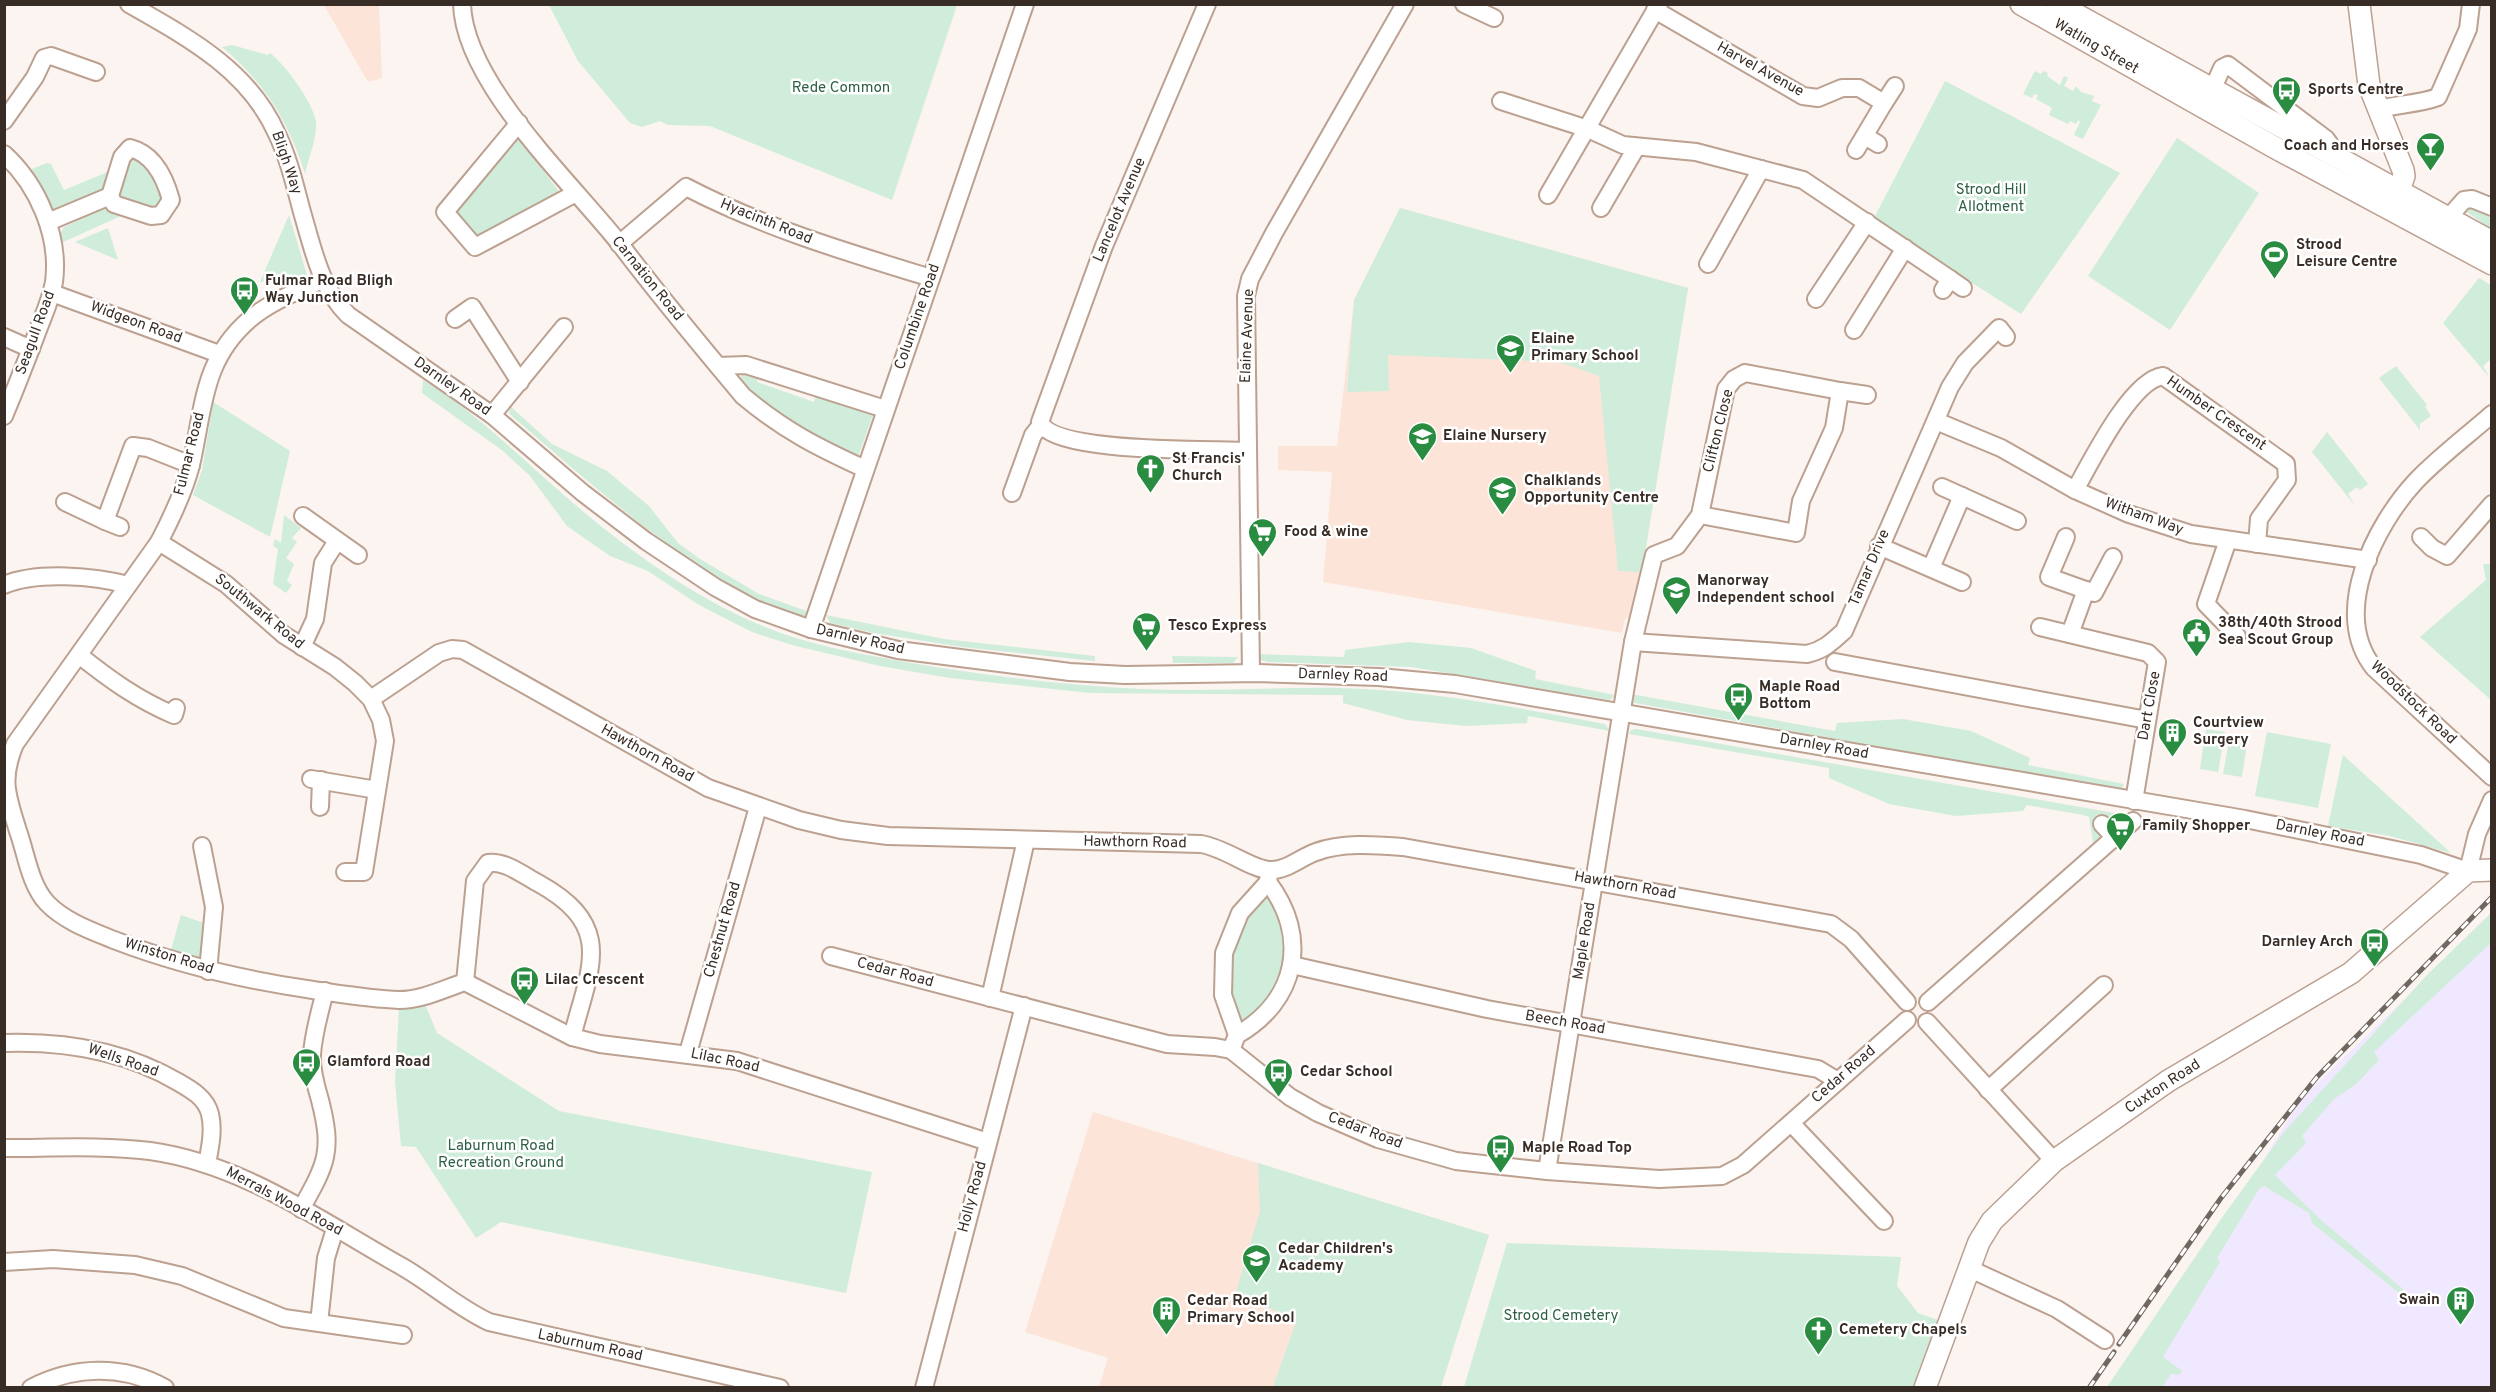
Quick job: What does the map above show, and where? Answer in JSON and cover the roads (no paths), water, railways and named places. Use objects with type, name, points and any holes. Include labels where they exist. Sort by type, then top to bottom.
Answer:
[{"type":"main road","name":"Watling Street","points":[[2021,4],[2392,211],[2443,226]]},
{"type":"main road","name":"Watling Street","points":[[2057,4],[2399,190],[2443,226]]},
{"type":"main road","points":[[2359,4],[2366,69],[2403,170],[2404,176],[2399,190]]},
{"type":"main road","name":"Watling Street","points":[[2103,29],[2122,50],[2170,76],[2174,82],[2170,89]]},
{"type":"main road","name":"Watling Street","points":[[2212,88],[2209,100],[2288,144],[2307,165]]},
{"type":"main road","points":[[2443,226],[2492,242]]},
{"type":"main road","points":[[2443,226],[2492,252]]},
{"type":"main road","points":[[2443,226],[2492,264]]},
{"type":"main road","points":[[2468,871],[2492,870]]},
{"type":"main road","name":"Cuxton Road","points":[[1925,1388],[1979,1242],[1992,1221],[2054,1161],[2168,1081],[2351,973],[2468,871]]},
{"type":"street","name":"Bligh Way","points":[[129,4],[195,41],[222,62],[261,105],[277,132],[287,160],[322,280]]},
{"type":"street","name":"Carnation Road","points":[[462,4],[468,40],[485,75],[519,123],[744,396],[775,423],[812,445],[866,470]]},
{"type":"street","name":"Columbine Road","points":[[811,629],[1025,4]]},
{"type":"street","name":"Lancelot Avenue","points":[[1012,493],[1033,435],[1041,422],[1104,246],[1208,4]]},
{"type":"street","name":"Elaine Avenue","points":[[1251,672],[1245,325],[1250,279],[1405,4]]},
{"type":"street","points":[[1464,4],[1494,18]]},
{"type":"street","points":[[2379,109],[2410,102],[2424,102],[2438,97],[2468,30],[2471,4]]},
{"type":"street","points":[[1548,195],[1657,6]]},
{"type":"street","name":"Harvel Avenue","points":[[1657,6],[1803,96],[1818,98],[1842,88],[1859,88],[1884,103]]},
{"type":"street","points":[[4,121],[35,77],[44,58],[51,56],[96,72]]},
{"type":"street","points":[[1866,143],[1884,103],[1895,86]]},
{"type":"street","points":[[1500,101],[1588,129],[1609,140],[1636,148],[1674,148],[1803,180],[1905,248],[1952,286]]},
{"type":"street","points":[[519,123],[445,212],[475,247],[576,193]]},
{"type":"street","points":[[1601,208],[1636,148]]},
{"type":"street","name":"Seagull Road","points":[[4,154],[27,181],[48,222],[55,263],[52,293],[4,416]]},
{"type":"street","points":[[1708,264],[1761,169]]},
{"type":"street","name":"Hyacinth Road","points":[[619,244],[686,187],[729,209],[784,232],[931,278]]},
{"type":"street","points":[[48,222],[110,195]]},
{"type":"street","points":[[2443,226],[2459,202],[2466,199],[2492,207]]},
{"type":"street","points":[[1816,298],[1867,222]]},
{"type":"street","points":[[1854,330],[1905,248]]},
{"type":"street","name":"Fulmar Road","points":[[15,744],[159,542],[183,491],[206,387],[219,354],[234,334],[252,317],[322,280]]},
{"type":"street","name":"Darnley Road","points":[[322,280],[339,306],[358,323],[492,415],[583,493],[655,547],[715,587],[756,609],[811,629],[898,650],[1070,672],[1125,675],[1251,672],[1379,677],[1455,684],[2363,842],[2421,855],[2468,871]]},
{"type":"street","name":"Widgeon Road","points":[[52,293],[219,354]]},
{"type":"street","points":[[455,319],[472,307],[520,382]]},
{"type":"street","points":[[492,415],[564,327]]},
{"type":"street","name":"Tamar Drive","points":[[1634,642],[1785,654],[1807,654],[1821,651],[1844,630],[1950,387],[1965,363],[1999,328],[2006,337]]},
{"type":"street","points":[[4,337],[31,349]]},
{"type":"street","points":[[718,366],[746,365],[885,409]]},
{"type":"street","name":"Clifton Close","points":[[1622,712],[1634,642],[1654,555],[1677,546],[1700,515],[1726,389],[1734,379],[1745,373],[1867,395]]},
{"type":"street","name":"Humber Crescent","points":[[2075,490],[2122,409],[2154,377],[2163,376],[2284,462],[2288,478],[2279,494],[2259,518],[2257,544]]},
{"type":"street","points":[[1700,515],[1796,533],[1801,501],[1834,428],[1840,391]]},
{"type":"street","name":"Woodstock Road","points":[[2492,414],[2414,484],[2385,524],[2368,560],[2355,617],[2368,659],[2492,777]]},
{"type":"street","name":"Witham Way","points":[[1936,421],[2001,448],[2075,490],[2129,514],[2191,534],[2368,560]]},
{"type":"street","points":[[1041,422],[1055,433],[1097,446],[1246,451]]},
{"type":"street","points":[[65,502],[113,524],[134,446],[148,448],[190,465]]},
{"type":"street","points":[[1942,487],[2017,521]]},
{"type":"street","points":[[1931,568],[1962,496]]},
{"type":"street","points":[[2421,537],[2432,548],[2447,556],[2492,504]]},
{"type":"street","points":[[303,516],[358,555]]},
{"type":"street","points":[[2067,537],[2049,578],[2094,593],[2114,557]]},
{"type":"street","points":[[2228,540],[2206,604],[2237,636]]},
{"type":"street","points":[[302,647],[315,620],[322,563],[337,541]]},
{"type":"street","name":"Southwark Road","points":[[159,542],[226,584],[284,635],[335,667],[371,699],[381,720],[385,741],[364,872],[345,872]]},
{"type":"street","points":[[1879,546],[1962,582]]},
{"type":"street","points":[[4,585],[33,576],[99,580],[128,585]]},
{"type":"street","points":[[2070,634],[2086,590]]},
{"type":"street","name":"Dart Close","points":[[2040,627],[2148,653],[2157,662],[2134,801]]},
{"type":"street","name":"Hawthorn Road","points":[[371,699],[439,653],[452,649],[463,650],[708,788],[758,807],[841,830],[888,836],[1201,844],[1216,846],[1268,876],[1318,851],[1373,845],[1403,847],[1831,924],[1851,939],[1907,1002]]},
{"type":"street","points":[[79,655],[121,687],[152,706],[174,715],[176,708]]},
{"type":"street","points":[[1836,662],[2147,720]]},
{"type":"street","name":"Maple Road","points":[[1547,1171],[1622,712]]},
{"type":"street","name":"Winston Road","points":[[15,744],[5,764],[6,790],[30,868],[45,901],[61,914],[95,932],[172,961],[258,982],[399,1000],[417,999],[465,982]]},
{"type":"street","points":[[320,807],[316,779],[377,789]]},
{"type":"street","points":[[2468,871],[2477,834],[2492,800]]},
{"type":"street","name":"Chestnut Road","points":[[688,1053],[758,807]]},
{"type":"street","points":[[1928,1002],[2133,821]]},
{"type":"street","points":[[2102,824],[2114,837]]},
{"type":"street","points":[[990,998],[1026,840]]},
{"type":"street","points":[[202,846],[214,907],[208,970]]},
{"type":"street","points":[[465,982],[475,881],[488,863],[497,862],[552,892],[581,917],[588,929],[593,957],[572,1037]]},
{"type":"street","points":[[1268,876],[1289,920],[1293,947],[1292,965],[1278,999],[1260,1020],[1234,1043],[1223,995],[1224,953],[1240,913],[1268,876]]},
{"type":"street","name":"Cedar Road","points":[[831,956],[1167,1044],[1215,1047],[1234,1043],[1290,1097],[1378,1139],[1456,1161],[1547,1171],[1659,1179],[1722,1176],[1743,1165],[1907,1020]]},
{"type":"street","name":"Beech Road","points":[[1292,965],[1487,1009],[1818,1069],[1838,1081]]},
{"type":"street","name":"Lilac Road","points":[[465,982],[572,1037],[600,1044],[688,1053],[737,1061],[988,1142]]},
{"type":"street","points":[[1988,1090],[2104,985]]},
{"type":"street","points":[[301,1209],[322,1170],[328,1150],[328,1133],[314,1079],[312,1055],[325,991]]},
{"type":"street","points":[[1916,997],[1928,1002],[1932,1010],[1927,1022],[1919,1025],[1907,1020],[1904,1009],[1907,1002],[1916,997]]},
{"type":"street","name":"Holly Road","points":[[924,1388],[1024,1006]]},
{"type":"street","points":[[1927,1022],[2054,1161]]},
{"type":"street","name":"Wells Road","points":[[4,1043],[57,1043],[110,1054],[148,1066],[194,1091],[210,1112],[211,1139],[207,1164]]},
{"type":"street","points":[[1791,1123],[1884,1221]]},
{"type":"street","name":"Merrals Wood Road","points":[[4,1148],[130,1149],[207,1164],[239,1176],[413,1272]]},
{"type":"street","points":[[319,1323],[326,1258],[335,1228]]},
{"type":"street","points":[[4,1262],[53,1259],[135,1265],[182,1275],[284,1318],[403,1335]]},
{"type":"street","points":[[1968,1268],[2057,1309],[2105,1340]]},
{"type":"street","name":"Laburnum Road","points":[[413,1272],[470,1314],[489,1322],[780,1388]]},
{"type":"street","points":[[31,1388],[56,1377],[80,1371],[106,1370],[131,1374],[165,1388]]},
{"type":"railway","points":[[2119,1344],[2221,1198],[2317,1077],[2492,897]]},
{"type":"railway","points":[[2089,1388],[2114,1352]]},
{"type":"place","name":"Sports Centre","points":[[2287,116]]},
{"type":"place","name":"Coach and Horses","points":[[2430,172]]},
{"type":"place","name":"Strood Leisure Centre","points":[[2275,280]]},
{"type":"place","name":"Fulmar Road Bligh Way Junction","points":[[244,316]]},
{"type":"place","name":"Elaine Primary School","points":[[1510,374]]},
{"type":"place","name":"Elaine Nursery","points":[[1422,462]]},
{"type":"place","name":"St Francis' Church","points":[[1151,494]]},
{"type":"place","name":"Chalklands Opportunity Centre","points":[[1503,516]]},
{"type":"place","name":"Food & wine","points":[[1263,558]]},
{"type":"place","name":"Manorway Independent school","points":[[1676,616]]},
{"type":"place","name":"Tesco Express","points":[[1147,652]]},
{"type":"place","name":"38th/40th Strood Sea Scout Group","points":[[2197,658]]},
{"type":"place","name":"Maple Road Bottom","points":[[1738,722]]},
{"type":"place","name":"Courtview Surgery","points":[[2172,758]]},
{"type":"place","name":"Family Shopper","points":[[2121,852]]},
{"type":"place","name":"Darnley Arch","points":[[2374,968]]},
{"type":"place","name":"Lilac Crescent","points":[[524,1006]]},
{"type":"place","name":"Glamford Road","points":[[306,1088]]},
{"type":"place","name":"Cedar School","points":[[1279,1098]]},
{"type":"place","name":"Maple Road Top","points":[[1501,1174]]},
{"type":"place","name":"Cedar Children's Academy","points":[[1257,1284]]},
{"type":"place","name":"Swain","points":[[2461,1326]]},
{"type":"place","name":"Cedar Road Primary School","points":[[1166,1336]]},
{"type":"place","name":"Cemetery Chapels","points":[[1818,1356]]},
{"type":"park label","name":"Rede Common","points":[[841,88]]},
{"type":"park label","name":"Strood Hill Allotment","points":[[1991,198]]},
{"type":"park label","name":"Laburnum Road Recreation Ground","points":[[501,1154]]},
{"type":"park label","name":"Strood Cemetery","points":[[1561,1316]]}]
